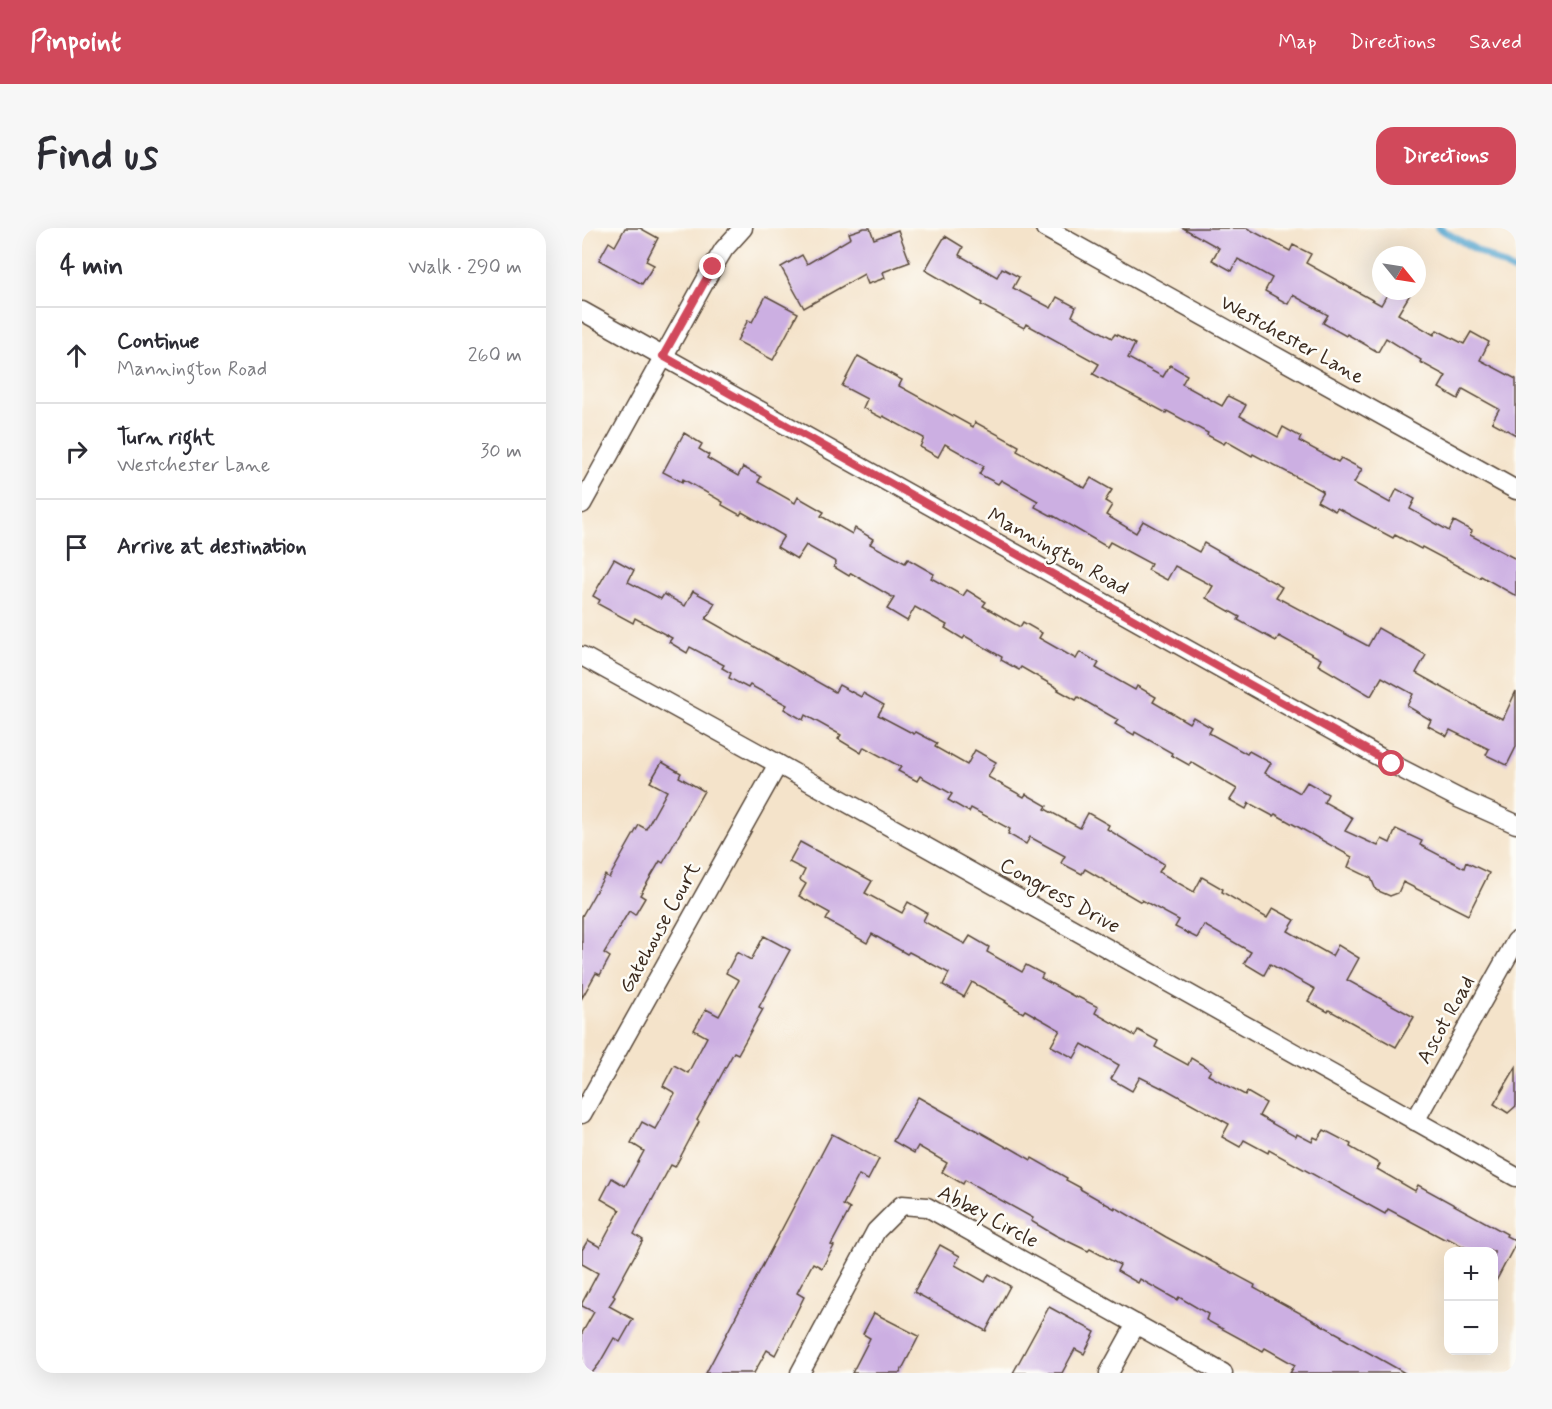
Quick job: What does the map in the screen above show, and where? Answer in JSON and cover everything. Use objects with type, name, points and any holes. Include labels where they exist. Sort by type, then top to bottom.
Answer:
[{"type":"street","points":[[582,504],[713,267],[724,249],[743,228]]},
{"type":"street","name":"Westchester Lane","points":[[1046,228],[1516,490]]},
{"type":"street","name":"Mannington Road","points":[[582,311],[1392,764],[1458,798],[1516,824]]},
{"type":"street","name":"Congress Drive","points":[[582,656],[1516,1178]]},
{"type":"street","name":"Gatehouse Court","points":[[582,1114],[778,764]]},
{"type":"street","name":"Ascot Road","points":[[1415,1121],[1516,941]]},
{"type":"street","name":"Abbey Circle","points":[[800,1373],[876,1231],[902,1205],[927,1207],[1223,1373]]},
{"type":"street","points":[[1109,1373],[1136,1324]]},
{"type":"building","points":[[625,228],[640,228],[658,238],[646,261],[654,265],[642,284],[599,260],[609,242],[615,246]]},
{"type":"building","points":[[870,228],[874,239],[898,230],[910,262],[883,272],[885,278],[868,284],[864,274],[804,308],[781,267],[802,255],[807,264],[851,238],[849,233]]},
{"type":"building","points":[[1183,228],[1247,228],[1290,251],[1293,245],[1311,254],[1306,263],[1381,305],[1384,300],[1407,300],[1398,314],[1434,335],[1437,330],[1464,344],[1471,332],[1489,342],[1480,360],[1516,379],[1516,435],[1492,422],[1499,409],[1463,389],[1458,399],[1439,388],[1446,376],[1420,362],[1421,360],[1386,338],[1378,352],[1323,323],[1328,315],[1293,295],[1288,304],[1265,291],[1272,278],[1238,259],[1232,271],[1212,260],[1219,248]]},
{"type":"building","points":[[945,236],[963,247],[959,255],[997,277],[1002,268],[1019,277],[1013,288],[1051,308],[1057,297],[1076,307],[1072,316],[1112,338],[1115,334],[1135,344],[1128,358],[1163,377],[1170,365],[1187,375],[1182,384],[1222,406],[1228,396],[1246,405],[1240,416],[1278,437],[1283,427],[1301,437],[1299,441],[1338,462],[1341,458],[1362,469],[1354,483],[1390,503],[1397,489],[1415,499],[1410,509],[1449,531],[1454,521],[1472,531],[1470,535],[1516,559],[1516,596],[1422,547],[1421,549],[1395,535],[1393,538],[1337,508],[1335,511],[1317,501],[1323,491],[1226,441],[1224,444],[1167,411],[1166,413],[1093,374],[1099,364],[1026,324],[1024,328],[981,305],[982,303],[925,270]]},
{"type":"building","points":[[766,296],[798,313],[773,360],[737,341],[748,320],[752,322]]},
{"type":"building","points":[[858,356],[902,380],[899,386],[973,427],[975,422],[1019,446],[1017,451],[1085,488],[1091,478],[1112,490],[1105,501],[1112,505],[1106,515],[1136,533],[1143,521],[1199,552],[1204,543],[1282,587],[1276,597],[1368,646],[1378,628],[1426,655],[1416,673],[1481,709],[1503,719],[1516,691],[1516,747],[1507,765],[1486,755],[1489,749],[1450,730],[1447,736],[1428,726],[1431,720],[1407,706],[1413,694],[1382,677],[1371,696],[1318,665],[1321,659],[1279,636],[1276,641],[1238,620],[1240,617],[1206,598],[1213,586],[1175,566],[1167,580],[1148,570],[1151,564],[1110,542],[1107,547],[1035,507],[1038,501],[1001,480],[998,484],[979,474],[984,466],[945,444],[938,457],[920,447],[924,438],[863,408],[867,399],[842,386]]},
{"type":"building","points":[[684,433],[702,444],[699,449],[709,455],[707,458],[738,476],[743,467],[761,477],[758,482],[795,503],[798,497],[824,512],[821,516],[852,534],[855,528],[873,539],[870,544],[905,563],[908,559],[934,574],[931,578],[963,596],[967,590],[986,602],[983,606],[1020,627],[1023,622],[1042,633],[1039,638],[1076,659],[1080,652],[1099,663],[1096,668],[1135,690],[1137,686],[1156,697],[1153,702],[1189,723],[1193,717],[1212,728],[1209,733],[1247,754],[1249,751],[1271,763],[1265,773],[1300,793],[1307,782],[1328,794],[1324,802],[1353,818],[1345,831],[1378,846],[1382,839],[1390,843],[1396,829],[1422,841],[1420,845],[1464,868],[1466,862],[1489,873],[1468,915],[1403,882],[1398,893],[1390,896],[1376,890],[1371,878],[1348,867],[1352,857],[1275,814],[1273,816],[1249,803],[1246,809],[1230,800],[1237,789],[1191,762],[1189,765],[1171,755],[1172,753],[1135,732],[1134,735],[1115,724],[1118,720],[1078,697],[1076,700],[1021,667],[1019,670],[1001,660],[1002,657],[965,636],[963,639],[945,628],[947,625],[915,607],[907,621],[887,609],[894,598],[851,573],[849,576],[834,567],[836,562],[806,545],[797,559],[777,547],[784,536],[742,512],[740,515],[722,505],[723,502],[683,479],[682,482],[663,472]]},
{"type":"building","points":[[614,559],[634,570],[628,582],[661,599],[664,594],[685,606],[693,591],[715,603],[706,619],[835,692],[839,685],[861,697],[863,693],[884,705],[878,715],[937,743],[935,747],[967,765],[975,750],[996,762],[988,777],[1024,797],[1026,794],[1047,806],[1045,809],[1080,828],[1088,813],[1109,825],[1107,829],[1164,864],[1159,872],[1194,892],[1202,877],[1223,889],[1222,892],[1267,918],[1273,908],[1295,920],[1288,931],[1332,956],[1338,945],[1359,958],[1347,980],[1414,1017],[1396,1047],[1308,1001],[1315,989],[1270,964],[1264,975],[1244,963],[1251,952],[1204,925],[1197,938],[1175,927],[1179,920],[1142,900],[1141,902],[1085,869],[1082,874],[1061,863],[1065,856],[1030,837],[1026,844],[1008,834],[1010,829],[971,808],[969,812],[948,800],[952,794],[920,776],[917,781],[898,771],[901,767],[864,747],[861,753],[838,739],[841,735],[805,715],[803,720],[784,709],[787,705],[750,685],[748,688],[729,678],[731,673],[722,668],[724,665],[690,647],[687,653],[669,642],[672,638],[635,618],[633,623],[598,604],[600,600],[593,596]]},
{"type":"building","points":[[662,762],[681,773],[679,777],[704,791],[663,863],[660,861],[640,895],[645,898],[635,915],[629,911],[604,953],[610,957],[600,975],[596,973],[582,998],[582,916],[605,875],[609,878],[639,825],[646,829],[667,791],[650,782]]},
{"type":"building","points":[[800,842],[872,881],[865,893],[902,913],[908,902],[927,913],[923,921],[965,944],[970,936],[989,947],[987,952],[1022,972],[1026,965],[1043,974],[1041,978],[1098,1007],[1095,1013],[1135,1036],[1138,1030],[1158,1041],[1155,1047],[1188,1065],[1191,1058],[1211,1070],[1208,1075],[1245,1095],[1247,1092],[1266,1103],[1259,1116],[1296,1137],[1297,1134],[1312,1142],[1314,1137],[1318,1139],[1324,1130],[1351,1144],[1350,1147],[1380,1164],[1377,1169],[1415,1191],[1418,1185],[1507,1234],[1506,1236],[1516,1243],[1498,1277],[1498,1247],[1464,1247],[1447,1238],[1446,1240],[1388,1209],[1385,1214],[1269,1150],[1268,1153],[1244,1140],[1240,1147],[1222,1137],[1229,1124],[1162,1087],[1140,1077],[1132,1091],[1111,1079],[1119,1065],[1082,1044],[1074,1058],[1051,1046],[1060,1030],[1025,1010],[1023,1013],[972,982],[964,997],[943,985],[949,973],[909,952],[907,954],[872,934],[867,943],[826,920],[830,913],[799,896],[806,884],[800,880],[805,870],[789,862]]},
{"type":"building","points":[[764,936],[790,950],[759,1007],[763,1009],[738,1054],[734,1052],[697,1120],[699,1122],[675,1167],[671,1165],[634,1234],[643,1240],[609,1306],[633,1319],[620,1342],[614,1338],[592,1373],[582,1373],[582,1333],[594,1312],[582,1306],[582,1303],[598,1273],[582,1264],[582,1250],[588,1240],[600,1247],[620,1210],[601,1199],[612,1178],[625,1186],[644,1151],[631,1143],[642,1122],[655,1129],[675,1093],[663,1086],[674,1065],[688,1073],[707,1037],[694,1030],[706,1009],[719,1016],[739,980],[726,973],[737,952],[751,960]]},
{"type":"building","points":[[1516,1067],[1516,1106],[1508,1113],[1494,1104]]},
{"type":"building","points":[[918,1097],[1008,1148],[1031,1160],[1032,1158],[1067,1178],[1066,1180],[1080,1189],[1255,1285],[1254,1288],[1405,1373],[1290,1373],[1295,1365],[1265,1348],[1263,1351],[1206,1320],[1208,1314],[1179,1297],[1177,1300],[1140,1279],[1138,1283],[1117,1271],[1120,1265],[1090,1249],[1088,1251],[1055,1235],[1031,1221],[1033,1218],[965,1180],[963,1184],[942,1172],[947,1163],[918,1146],[914,1153],[893,1141]]},
{"type":"building","points":[[832,1134],[879,1159],[868,1180],[859,1175],[843,1205],[850,1209],[831,1245],[834,1246],[822,1268],[813,1263],[797,1293],[804,1297],[775,1355],[767,1350],[754,1373],[706,1373]]},
{"type":"building","points":[[940,1245],[960,1256],[955,1265],[985,1282],[989,1274],[1010,1286],[986,1331],[914,1292]]},
{"type":"building","points":[[1049,1307],[1095,1332],[1084,1354],[1075,1349],[1062,1373],[1013,1373]]},
{"type":"building","points":[[874,1313],[919,1336],[900,1373],[852,1373],[870,1338],[863,1334]]},
{"type":"waterway","points":[[1438,228],[1516,272]]},
{"type":"route","points":[[713,267],[663,356],[1392,764]]}]
